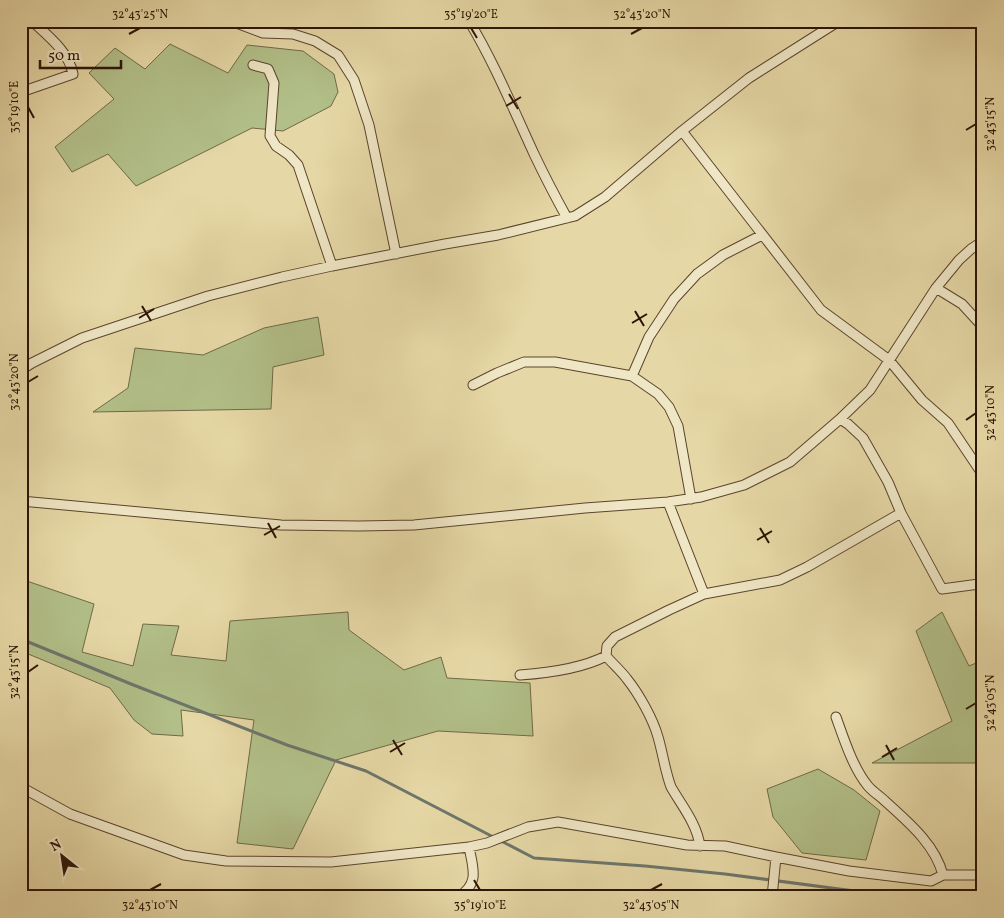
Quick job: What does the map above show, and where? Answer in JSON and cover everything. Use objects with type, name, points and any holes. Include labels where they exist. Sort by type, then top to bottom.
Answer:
[{"type":"street","points":[[21,92],[73,74],[72,66],[61,49],[32,21]]},
{"type":"street","points":[[231,21],[263,33],[293,34],[315,42],[338,55],[354,80],[369,125],[396,254]]},
{"type":"street","points":[[469,21],[487,53],[536,158],[567,218]]},
{"type":"street","points":[[21,370],[82,338],[208,296],[332,266],[498,235],[575,216],[605,197],[682,131],[749,78],[839,21]]},
{"type":"street","points":[[253,64],[268,69],[274,83],[270,136],[276,146],[298,164],[332,266]]},
{"type":"street","points":[[682,131],[820,310],[889,360],[922,400],[948,423],[983,475]]},
{"type":"street","points":[[632,376],[649,337],[674,299],[697,274],[723,255],[762,235]]},
{"type":"street","points":[[21,501],[281,525],[359,526],[414,525],[585,508],[668,502],[701,497],[744,485],[790,462],[840,419],[870,390],[936,288],[959,260],[983,241]]},
{"type":"street","points":[[936,288],[962,304],[983,327]]},
{"type":"street","points":[[473,385],[524,362],[555,362],[632,376],[658,394],[669,407],[678,426],[691,499]]},
{"type":"street","points":[[840,419],[863,438],[888,482],[942,590],[980,584]]},
{"type":"street","points":[[668,502],[704,594]]},
{"type":"street","points":[[700,846],[699,836],[695,827],[668,780],[658,736],[653,723],[628,680],[606,656],[607,646],[615,637],[704,594],[780,580],[808,567],[902,512]]},
{"type":"street","points":[[520,675],[585,665],[606,656]]},
{"type":"street","points":[[836,717],[846,748],[868,786],[912,825],[934,852],[940,863],[943,875]]},
{"type":"street","points":[[21,787],[70,814],[184,855],[226,861],[331,862],[469,847],[487,843],[528,827],[558,822],[687,846],[725,846],[849,871],[931,881],[943,875],[983,874]]},
{"type":"street","points":[[458,897],[466,892],[471,885],[474,874],[469,847]]},
{"type":"street","points":[[772,897],[776,857]]},
{"type":"green space","points":[[170,44],[228,73],[247,45],[303,51],[334,74],[338,92],[331,106],[283,131],[252,128],[136,186],[108,154],[72,172],[55,147],[114,99],[89,73],[115,48],[145,69]]},
{"type":"green space","points":[[318,317],[324,355],[273,367],[271,409],[93,412],[128,388],[135,348],[203,355],[264,328]]},
{"type":"green space","points":[[21,579],[94,604],[82,652],[133,666],[143,624],[179,626],[171,655],[226,661],[230,621],[348,612],[349,630],[404,670],[441,657],[447,678],[530,683],[533,736],[438,731],[336,760],[293,849],[237,843],[254,720],[181,710],[183,736],[152,734],[134,720],[110,688],[21,651]]},
{"type":"green space","points":[[942,612],[969,666],[983,660],[983,763],[872,763],[952,721],[916,631]]},
{"type":"green space","points":[[818,769],[854,790],[880,811],[866,860],[802,853],[773,817],[767,789]]},
{"type":"waterway","points":[[21,639],[287,745],[366,771],[534,858],[725,874],[900,897]]}]
